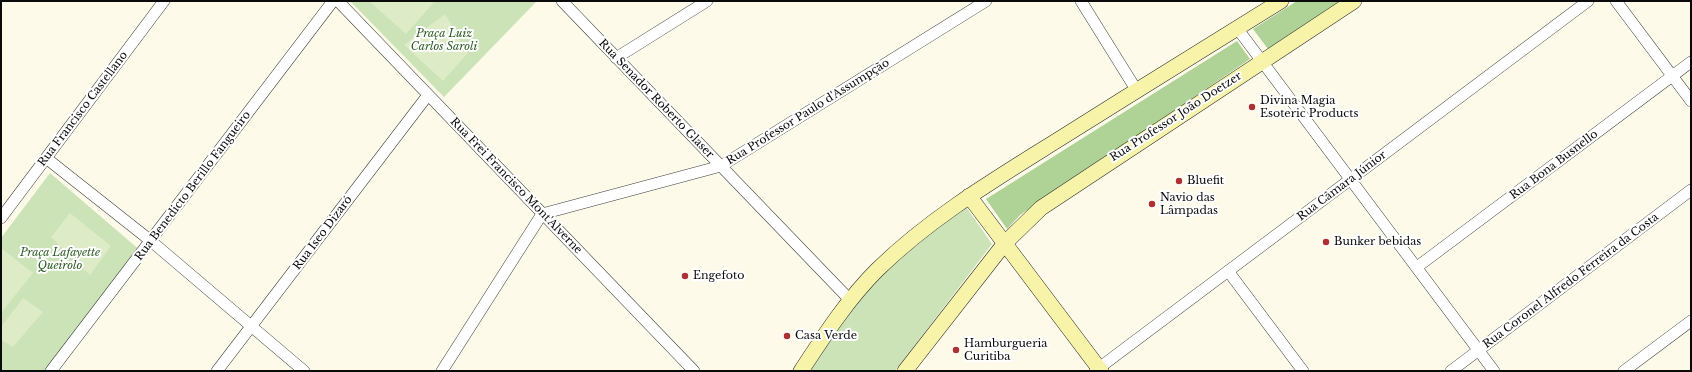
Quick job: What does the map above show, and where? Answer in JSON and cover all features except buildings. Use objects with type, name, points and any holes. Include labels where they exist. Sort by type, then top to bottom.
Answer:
[{"type":"main road","points":[[801,371],[850,300],[877,270],[907,243],[969,196],[1280,1]]},
{"type":"main road","name":"Rua Professor João Doetzer","points":[[905,371],[1005,244],[1029,218],[1052,199],[1354,1]]},
{"type":"main road","points":[[969,196],[1098,370]]},
{"type":"street","name":"Rua Francisco Castellano","points":[[1,218],[164,1]]},
{"type":"street","name":"Rua Benedicto Berillo Fangueiro","points":[[51,371],[152,241],[333,1]]},
{"type":"street","name":"Rua Frei Francisco Mont'Alverne","points":[[338,1],[694,371]]},
{"type":"street","name":"Rua Senador Roberto Glaser","points":[[562,1],[850,300]]},
{"type":"street","points":[[616,58],[707,1]]},
{"type":"street","name":"Rua Professor Paulo d'Assumpção","points":[[542,214],[721,166],[986,1]]},
{"type":"street","points":[[1081,1],[1137,90]]},
{"type":"street","name":"Rua Câmara Júnior","points":[[1098,370],[1588,1]]},
{"type":"street","points":[[1616,1],[1691,101]]},
{"type":"street","points":[[1237,28],[1494,371]]},
{"type":"street","name":"Rua Bona Busnello","points":[[1417,268],[1691,62]]},
{"type":"street","name":"Rua Iseo Dizaró","points":[[217,371],[428,94]]},
{"type":"street","points":[[46,158],[152,241],[304,371]]},
{"type":"street","name":"Rua Coronel Alfredo Ferreira da Costa","points":[[1451,371],[1691,190]]},
{"type":"street","points":[[442,371],[542,214]]},
{"type":"street","points":[[1228,271],[1303,371]]},
{"type":"street","points":[[1624,371],[1691,321]]},
{"type":"green space","name":"Praça Luiz Carlos Saroli","points":[[350,1],[537,1],[444,97]]},
{"type":"green space","points":[[369,1],[435,1],[406,34]]},
{"type":"green space","points":[[1297,1],[1340,1],[1268,49],[1253,29]]},
{"type":"green space","points":[[445,14],[468,53],[443,81],[404,45]]},
{"type":"green space","points":[[1237,41],[1250,59],[1020,215],[1007,229],[986,199]]},
{"type":"green space","name":"Praça Lafayette Queirolo","points":[[50,173],[142,252],[46,371],[1,371],[1,238]]},
{"type":"green space","points":[[966,207],[992,244],[895,371],[810,371],[841,323],[864,293],[906,254]]},
{"type":"green space","points":[[70,213],[111,246],[90,275],[51,237]]},
{"type":"green space","points":[[1,248],[33,273],[1,313]]},
{"type":"green space","points":[[23,298],[43,312],[13,347],[1,340],[1,327]]},
{"type":"place","name":"Divina Magia Esoteric Products","points":[[1252,107]]},
{"type":"place","name":"Bluefit","points":[[1179,181]]},
{"type":"place","name":"Navio das Lâmpadas","points":[[1152,204]]},
{"type":"place","name":"Bunker bebidas","points":[[1326,242]]},
{"type":"place","name":"Engefoto","points":[[685,276]]},
{"type":"place","name":"Casa Verde","points":[[787,336]]},
{"type":"place","name":"Hamburgueria Curitiba","points":[[956,350]]}]
